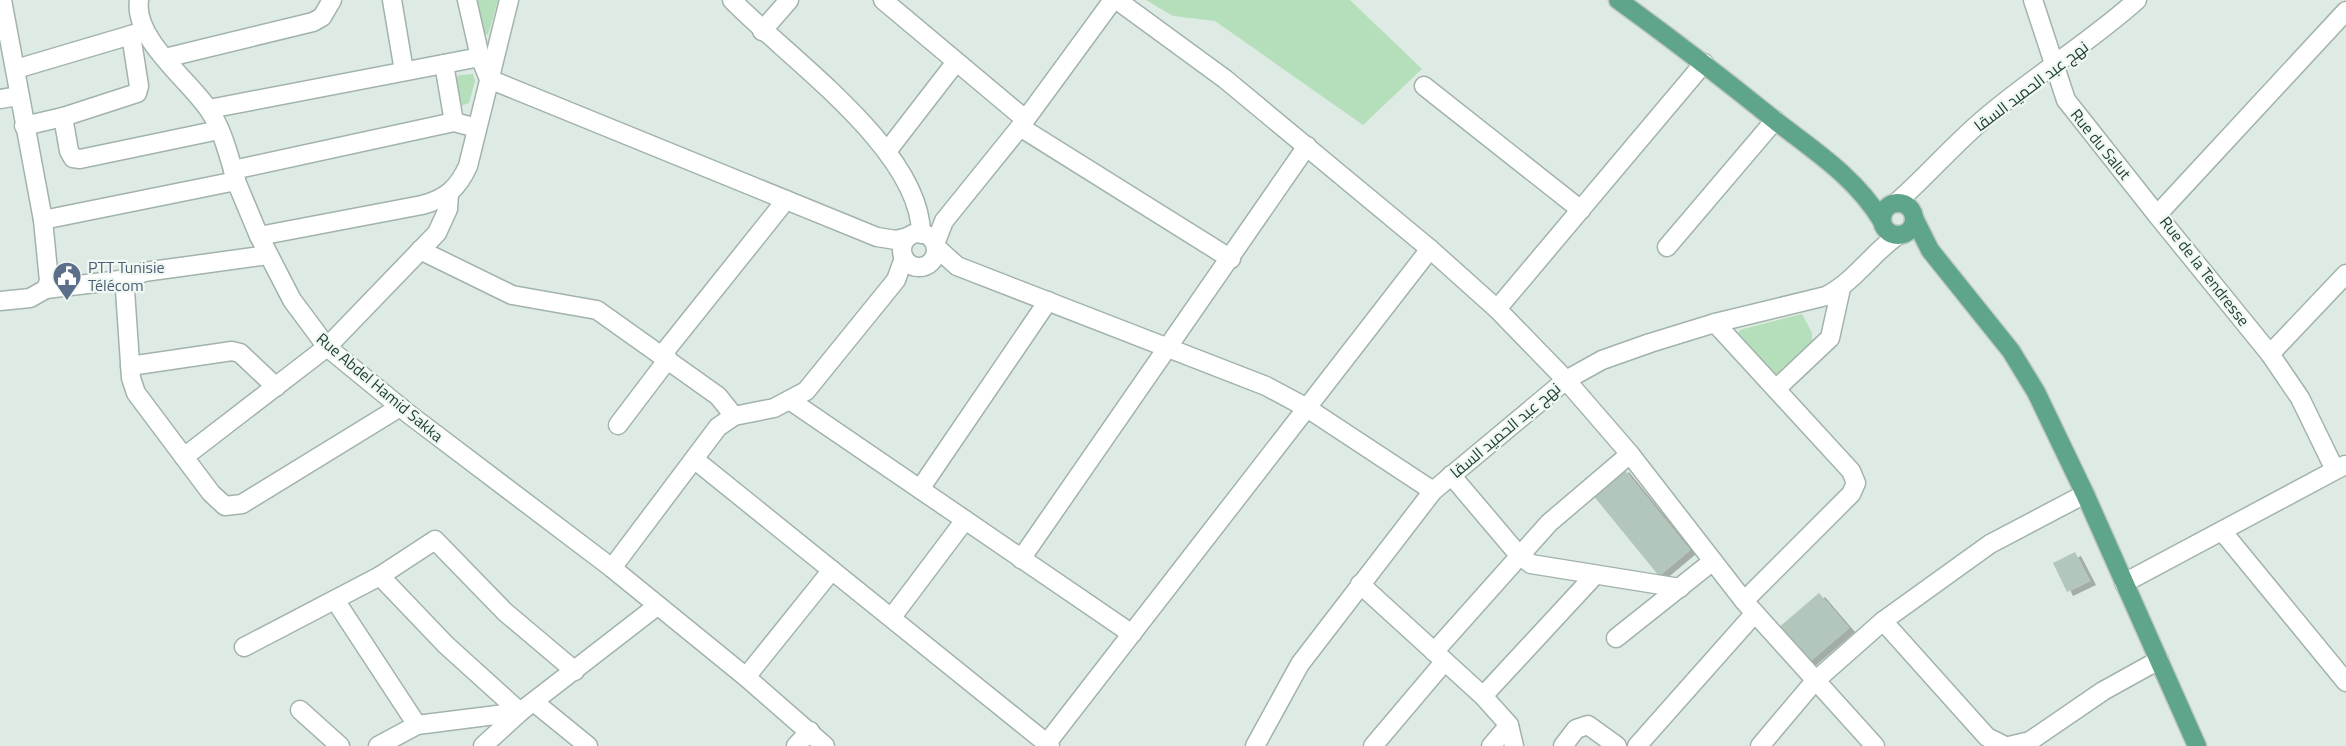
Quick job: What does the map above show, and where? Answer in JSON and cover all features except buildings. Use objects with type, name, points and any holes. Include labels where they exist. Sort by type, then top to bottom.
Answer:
[{"type":"main road","points":[[1617,0],[1704,63],[1839,170],[1863,192],[1889,232],[1898,235],[1940,261]]},
{"type":"main road","points":[[1839,170],[1896,203],[1905,205],[1913,216],[1922,237],[2011,351],[2036,392],[2085,494],[2197,746]]},
{"type":"main road","points":[[1883,223],[1886,209],[1896,203]]},
{"type":"main road","points":[[1898,235],[1908,232],[1913,216]]},
{"type":"street","points":[[2,0],[43,220],[49,281],[46,289]]},
{"type":"street","points":[[24,126],[63,117],[137,93],[139,86],[139,0]]},
{"type":"street","points":[[165,58],[314,22],[322,17],[332,0]]},
{"type":"street","points":[[392,0],[404,71]]},
{"type":"street","points":[[467,0],[480,57],[489,79],[877,237],[912,262],[957,266],[1248,378],[1307,408],[1433,491]]},
{"type":"street","points":[[184,457],[327,347],[437,233],[447,209],[449,194],[468,166],[509,0]]},
{"type":"street","points":[[612,568],[718,427],[734,416],[774,408],[806,391],[912,262],[934,257],[925,239],[917,200],[888,150],[851,111],[762,31],[732,0]]},
{"type":"street","points":[[762,31],[789,0]]},
{"type":"street","points":[[883,0],[1023,123],[1231,260]]},
{"type":"street","points":[[912,262],[902,248],[925,239],[944,221],[1023,123],[1115,0],[1180,44],[1307,146],[1430,249],[1497,309],[1566,380],[1630,454],[1749,607],[1814,682],[1875,746]]},
{"type":"street","name":"Rue du Salut","points":[[2033,0],[2053,68],[2066,100],[2157,215]]},
{"type":"street","name":"نهج عبد الحميد السقا","points":[[1896,203],[1927,176],[1985,117],[2101,33],[2137,0]]},
{"type":"street","name":"Rue de la Tendresse","points":[[2341,467],[2300,398],[2270,354],[2157,215],[2346,11]]},
{"type":"street","points":[[16,69],[138,33]]},
{"type":"street","name":"Rue Abdel Hamid Sakka","points":[[138,33],[165,58],[209,110],[268,255],[292,300],[327,347],[400,407],[612,568],[746,677],[825,746]]},
{"type":"street","points":[[209,110],[480,57]]},
{"type":"street","points":[[888,150],[956,62]]},
{"type":"street","points":[[1497,309],[1704,63]]},
{"type":"street","points":[[444,64],[454,122]]},
{"type":"street","points":[[1424,86],[1581,210]]},
{"type":"street","points":[[0,99],[19,96]]},
{"type":"street","points":[[63,117],[69,151],[73,158],[80,159],[219,130]]},
{"type":"street","points":[[1667,247],[1775,120]]},
{"type":"street","points":[[43,220],[454,122],[477,128]]},
{"type":"street","points":[[1022,559],[1231,260],[1307,146]]},
{"type":"street","name":"نهج عبد الحميد السقا","points":[[1913,216],[1916,198],[1927,176]]},
{"type":"street","points":[[259,236],[422,205],[449,194]]},
{"type":"street","points":[[618,425],[665,357],[786,200]]},
{"type":"street","name":"نهج عبد الحميد السقا","points":[[1867,262],[1883,223]]},
{"type":"street","name":"نهج عبد الحميد السقا","points":[[1255,746],[1300,664],[1433,491],[1566,380],[1602,360],[1715,323],[1826,296],[1841,288],[1898,235]]},
{"type":"street","points":[[877,237],[897,240],[925,239],[957,266]]},
{"type":"street","points":[[694,459],[1048,745],[1430,249]]},
{"type":"street","points":[[420,250],[512,295],[597,310],[718,396],[734,416]]},
{"type":"street","points":[[0,301],[30,298],[46,289],[128,279],[144,272],[268,255]]},
{"type":"street","points":[[2270,354],[2346,274]]},
{"type":"street","points":[[128,279],[125,290],[131,378],[140,400],[219,503],[236,507],[400,407]]},
{"type":"street","points":[[1776,389],[1830,338],[1841,288]]},
{"type":"street","points":[[920,489],[1048,301]]},
{"type":"street","points":[[1637,746],[1749,607],[1851,494],[1856,483],[1851,471],[1715,323]]},
{"type":"street","points":[[130,366],[232,351],[240,353],[276,387]]},
{"type":"street","points":[[791,401],[1132,634]]},
{"type":"street","points":[[1373,746],[1518,554],[1549,523],[1630,454]]},
{"type":"street","points":[[2124,583],[2341,467]]},
{"type":"street","points":[[1450,475],[1518,554],[1531,564],[1680,588]]},
{"type":"street","points":[[1760,746],[1814,682],[1883,621],[1990,544],[2085,494]]},
{"type":"street","points":[[892,617],[965,520]]},
{"type":"street","points":[[2222,531],[2346,682]]},
{"type":"street","points":[[244,647],[380,576],[435,540],[505,612],[575,671]]},
{"type":"street","points":[[1616,638],[1713,561]]},
{"type":"street","points":[[746,677],[832,570]]},
{"type":"street","points":[[1483,696],[1596,574]]},
{"type":"street","points":[[380,576],[446,645],[527,707],[588,746]]},
{"type":"street","points":[[1360,584],[1483,696],[1509,725],[1514,746]]},
{"type":"street","points":[[336,600],[417,725]]},
{"type":"street","points":[[483,746],[527,707],[657,606]]},
{"type":"street","points":[[1883,621],[1987,737],[2007,746],[2030,741],[2103,691],[2159,660]]},
{"type":"street","points":[[378,746],[417,725],[527,707]]},
{"type":"street","points":[[300,710],[340,746]]},
{"type":"street","points":[[1491,746],[1509,725]]},
{"type":"street","points":[[1563,746],[1576,729],[1588,725],[1617,746]]},
{"type":"street","points":[[796,746],[810,731]]},
{"type":"green space","points":[[475,0],[498,0],[488,35],[481,32]]},
{"type":"green space","points":[[1146,0],[1350,0],[1422,69],[1363,125],[1215,21],[1173,16]]},
{"type":"green space","points":[[473,74],[475,81],[469,103],[461,106],[455,79],[459,75]]},
{"type":"green space","points":[[1802,314],[1812,333],[1812,346],[1776,376],[1738,337],[1739,331],[1743,329]]},
{"type":"place","name":"PTT Tunisie Télécom","points":[[67,302]]}]
